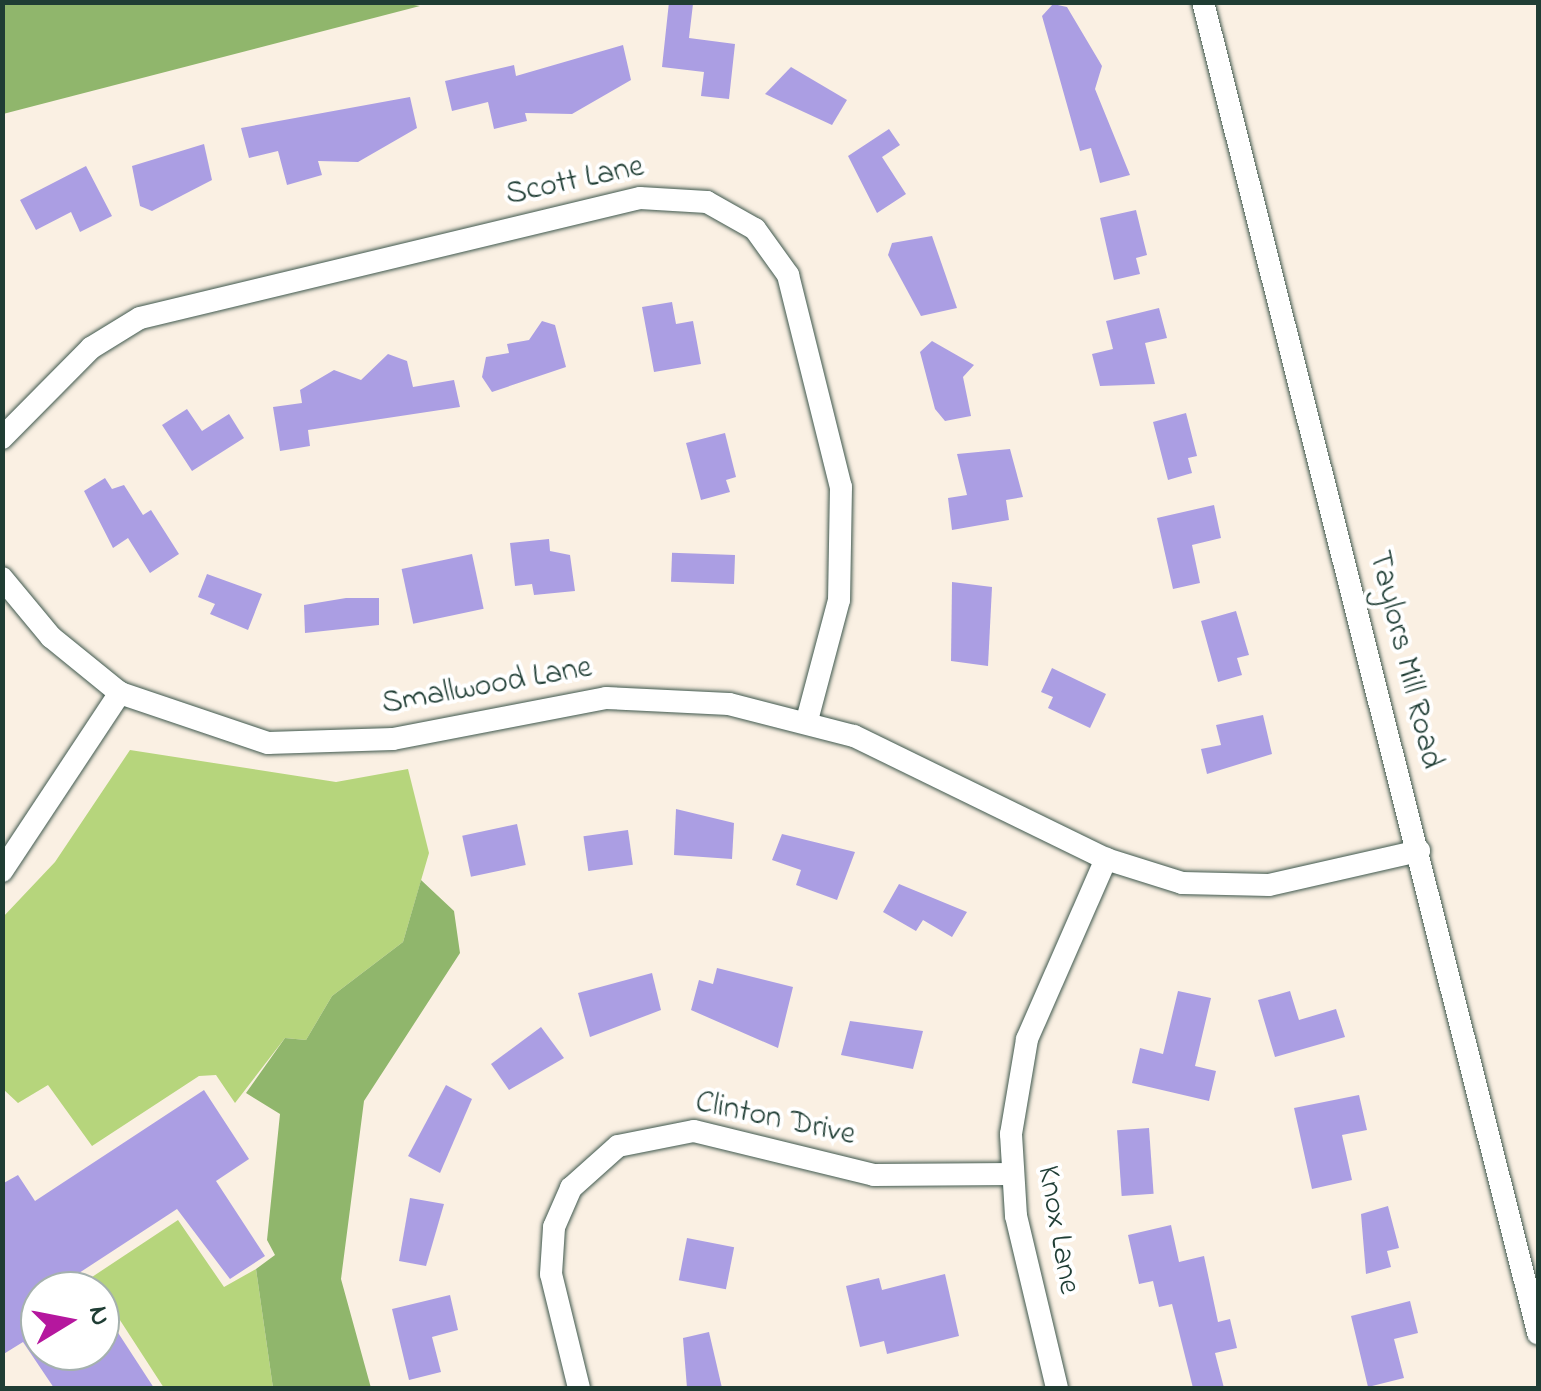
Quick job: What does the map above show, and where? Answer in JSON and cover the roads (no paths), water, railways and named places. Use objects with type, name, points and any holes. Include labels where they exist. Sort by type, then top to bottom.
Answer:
[{"type":"street","name":"Taylors Mill Road","points":[[1203,2],[1538,1333]]},
{"type":"street","name":"Scott Lane","points":[[2,438],[91,348],[140,318],[640,198],[707,202],[755,229],[788,275],[841,487],[839,600],[807,720]]},
{"type":"street","name":"Smallwood Lane","points":[[2,578],[51,637],[120,693],[215,732],[294,746],[393,739],[606,698],[729,704],[807,720],[1106,859],[1182,883],[1243,888],[1419,851]]},
{"type":"street","points":[[2,870],[120,693]]},
{"type":"street","name":"Knox Lane","points":[[1057,1388],[1012,1174],[1027,1039],[1106,859]]},
{"type":"street","name":"Clinton Drive","points":[[578,1388],[550,1274],[554,1227],[571,1188],[618,1146],[694,1131],[874,1175],[1012,1174]]}]
